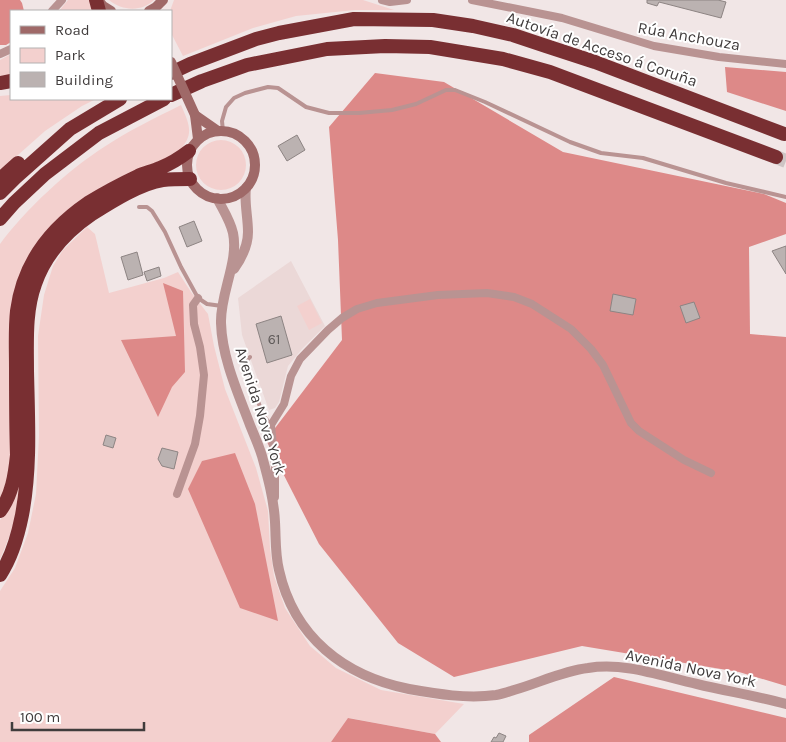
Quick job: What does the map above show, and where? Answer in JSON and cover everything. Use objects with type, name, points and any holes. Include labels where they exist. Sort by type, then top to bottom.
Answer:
[{"type":"highway","name":"Autovía de Acceso á Coruña","points":[[172,73],[248,42],[279,33],[354,19],[433,20],[473,26],[530,40],[595,62],[784,134]]},
{"type":"highway","points":[[172,95],[202,81],[247,65],[327,50],[385,46],[430,47],[503,60],[550,72],[776,157]]},
{"type":"highway","points":[[0,179],[62,126],[101,105],[117,100]]},
{"type":"highway","points":[[0,193],[70,129],[118,100]]},
{"type":"highway","points":[[0,219],[45,174],[98,133],[162,100]]},
{"type":"highway","points":[[0,511],[11,489],[15,473],[17,455],[17,310],[26,274],[33,259],[54,231],[87,204],[140,175],[171,164],[189,152]]},
{"type":"highway","points":[[0,575],[18,536],[26,494],[28,458],[28,320],[35,284],[43,266],[59,243],[72,230],[114,200],[139,187],[162,180],[190,179]]},
{"type":"main road","points":[[97,0],[109,10]]},
{"type":"main road","points":[[151,10],[164,0]]},
{"type":"main road","points":[[172,64],[195,115],[198,139]]},
{"type":"main road","points":[[195,115],[220,131]]},
{"type":"main road","points":[[220,131],[241,137],[248,144],[254,161],[254,171],[246,188],[228,198],[208,196],[201,192],[194,186],[187,170],[189,152],[198,139],[211,132],[220,131]]},
{"type":"street","points":[[53,10],[62,0]]},
{"type":"street","points":[[382,0],[390,2],[407,0]]},
{"type":"street","name":"Rúa Anchouza","points":[[472,0],[562,18],[654,46],[720,57],[786,64]]},
{"type":"street","name":"Avenida Nova York","points":[[228,279],[244,251],[248,234],[244,195],[246,188]]},
{"type":"street","name":"Avenida Nova York","points":[[217,198],[229,220],[233,234],[233,257],[222,306],[221,324],[224,344],[237,390],[261,453],[271,494],[275,522]]},
{"type":"street","points":[[271,426],[284,404],[291,376],[300,359],[328,330],[357,309],[377,303],[438,295],[487,294],[523,300],[571,329],[591,349],[603,365],[631,423],[639,431],[684,460],[711,473]]},
{"type":"street","points":[[177,494],[195,444],[200,416],[204,375],[194,324],[193,306],[198,298]]},
{"type":"street","name":"Avenida Nova York","points":[[271,426],[275,468],[275,546],[278,569],[284,591],[297,616],[310,635],[326,652],[346,666],[388,684],[457,696],[497,695],[572,671],[615,666],[641,670],[786,704]]},
{"type":"lane","points":[[220,131],[226,106],[234,98],[245,93],[268,88],[278,88],[306,107],[329,113],[392,110],[416,104],[446,90],[455,90],[570,142],[601,153],[643,158],[726,183],[786,197]]},
{"type":"lane","points":[[139,207],[147,207],[152,211],[165,232],[198,298],[208,304],[222,306]]},
{"type":"lane","points":[[250,358],[244,363],[264,415],[271,426]]},
{"type":"shaded area","points":[[0,0],[20,0],[24,10],[10,10],[10,43],[0,45]]},
{"type":"shaded area","points":[[725,67],[786,72],[786,111],[727,92]]},
{"type":"shaded area","points":[[375,73],[444,82],[563,152],[764,194],[786,203],[786,234],[749,247],[750,334],[786,337],[786,686],[739,672],[582,646],[454,677],[398,643],[319,544],[266,440],[342,340],[338,240],[329,127]]},
{"type":"shaded area","points":[[291,261],[325,326],[288,366],[279,402],[275,408],[269,410],[242,335],[238,298]]},
{"type":"shaded area","points":[[163,283],[183,291],[185,372],[172,387],[158,417],[121,340],[176,336]]},
{"type":"shaded area","points":[[235,453],[255,504],[278,621],[240,608],[188,489],[202,461]]},
{"type":"shaded area","points":[[614,677],[786,718],[786,742],[529,742],[529,735]]},
{"type":"shaded area","points":[[348,718],[435,734],[441,742],[331,742]]},
{"type":"green space","points":[[68,0],[91,0],[92,3],[92,10],[60,10]]},
{"type":"green space","points":[[109,0],[154,0],[144,7],[132,9],[114,4]]},
{"type":"green space","points":[[174,0],[363,0],[394,10],[355,10],[296,16],[253,28],[183,56],[172,35],[172,10],[170,10]]},
{"type":"green space","points":[[10,55],[10,75],[0,76],[0,60]]},
{"type":"green space","points":[[10,95],[10,100],[94,100],[45,131],[0,171],[0,96]]},
{"type":"green space","points":[[181,105],[187,119],[189,135],[183,147],[177,153],[36,244],[11,416],[10,466],[6,486],[0,501],[0,244],[34,204],[90,156],[142,125]]},
{"type":"green space","points":[[221,140],[239,147],[246,165],[239,183],[221,190],[203,183],[196,165],[203,147]]},
{"type":"green space","points":[[87,227],[95,234],[109,293],[164,278],[178,272],[208,314],[225,389],[256,468],[268,511],[274,576],[285,608],[310,646],[336,668],[381,690],[464,704],[435,734],[349,718],[331,742],[0,742],[0,591],[15,568],[28,533],[36,494],[39,436],[38,336],[44,295],[53,266],[63,250]]},
{"type":"green space","points":[[310,299],[322,323],[309,330],[297,306]]},
{"type":"green space","points":[[19,480],[18,501],[14,520],[0,559],[0,520],[13,502]]},
{"type":"building","points":[[647,0],[718,0],[726,2],[721,18],[659,2],[657,6],[647,3]]},
{"type":"building","points":[[297,135],[305,150],[287,161],[278,146]]},
{"type":"building","points":[[194,221],[202,241],[187,247],[179,227]]},
{"type":"building","points":[[786,246],[786,274],[772,251]]},
{"type":"building","points":[[137,252],[143,275],[128,280],[121,257]]},
{"type":"building","points":[[159,267],[161,276],[147,281],[144,272]]},
{"type":"building","points":[[613,294],[636,299],[633,315],[610,311]]},
{"type":"building","points":[[694,302],[700,318],[686,323],[680,306]]},
{"type":"building","points":[[281,316],[292,355],[267,363],[256,324]]},
{"type":"building","points":[[106,435],[116,438],[113,448],[103,445]]},
{"type":"building","points":[[162,448],[178,452],[174,469],[162,466],[158,459]]},
{"type":"building","points":[[499,733],[506,736],[503,742],[491,742],[494,737],[496,738]]},
{"type":"tunnel","points":[[776,157],[786,161]]}]
